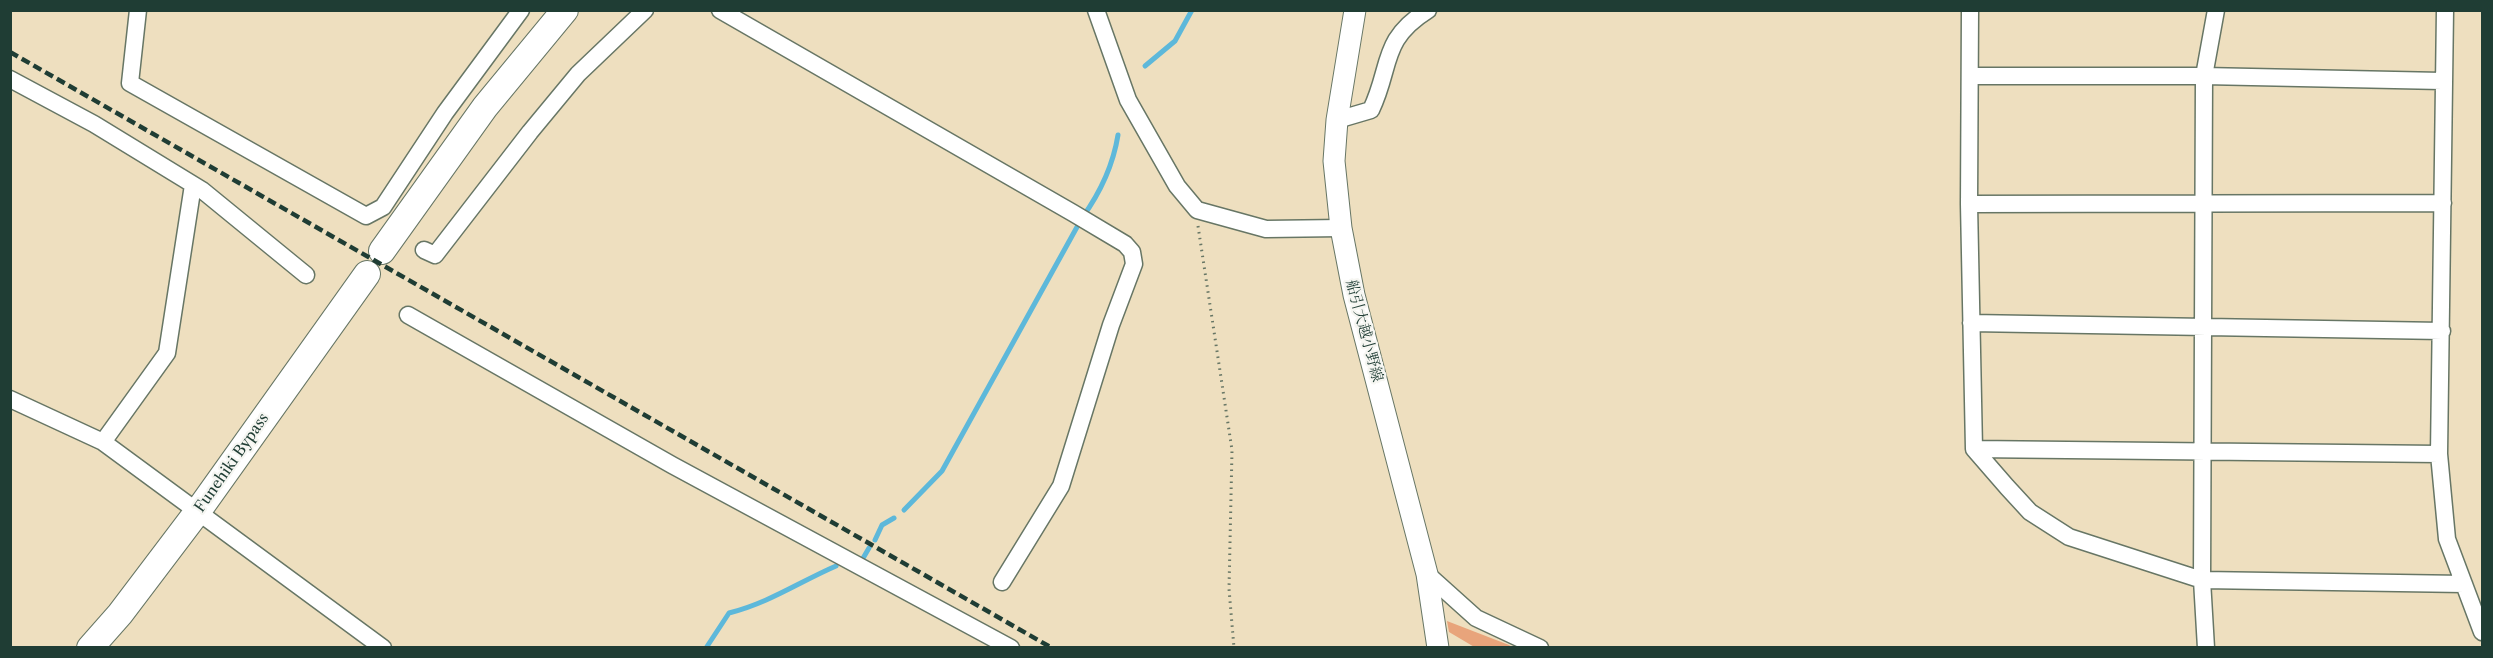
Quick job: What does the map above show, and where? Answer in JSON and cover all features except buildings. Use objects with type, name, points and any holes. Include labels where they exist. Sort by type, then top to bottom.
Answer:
[{"type":"highway","points":[[382,251],[485,107],[565,10]]},
{"type":"highway","name":"Funehiki Bypass","points":[[90,648],[120,614],[198,511],[367,274]]},
{"type":"main road","name":"船引大越小野線","points":[[1355,10],[1336,120],[1334,161],[1341,228],[1354,295],[1427,574],[1438,648]]},
{"type":"street","points":[[138,10],[130,83],[366,216],[383,207],[445,113],[521,10]]},
{"type":"street","points":[[424,250],[435,255],[578,74],[645,10]]},
{"type":"street","points":[[720,10],[1053,201],[1125,244],[1132,252],[1134,264],[1111,325],[1061,486],[1002,582]]},
{"type":"street","points":[[1096,10],[1128,100],[1177,186],[1197,210],[1266,229],[1341,228]]},
{"type":"street","points":[[1336,120],[1371,110],[1391,47],[1407,24],[1428,10]]},
{"type":"street","points":[[1970,10],[1969,204],[1974,448],[2030,512],[2069,537],[2202,580],[2464,584]]},
{"type":"street","points":[[2206,648],[2202,580],[2205,76],[2216,10]]},
{"type":"street","points":[[2445,10],[2442,81],[2442,331],[2439,454],[2447,539],[2482,632]]},
{"type":"street","points":[[1971,76],[2205,76],[2442,81]]},
{"type":"street","points":[[10,79],[94,124],[194,185],[306,275]]},
{"type":"street","points":[[103,441],[167,353],[194,185]]},
{"type":"street","points":[[1969,204],[2443,203]]},
{"type":"street","points":[[408,315],[672,465],[1011,648]]},
{"type":"street","points":[[1971,323],[2442,331]]},
{"type":"street","points":[[10,399],[103,441],[383,648]]},
{"type":"street","points":[[1974,448],[2203,449],[2439,454]]},
{"type":"street","points":[[1427,574],[1476,618],[1540,648]]},
{"type":"path","points":[[1197,210],[1232,450],[1229,589],[1233,648]]},
{"type":"waterway","points":[[1145,66],[1175,41],[1192,10]]},
{"type":"waterway","points":[[904,510],[942,471],[1082,218],[1095,199],[1113,158],[1118,135]]},
{"type":"waterway","points":[[875,540],[882,525],[894,518]]},
{"type":"waterway","points":[[862,560],[869,548]]},
{"type":"waterway","points":[[706,648],[729,613],[771,598],[836,566]]},
{"type":"railway","points":[[10,52],[1052,648]]}]
